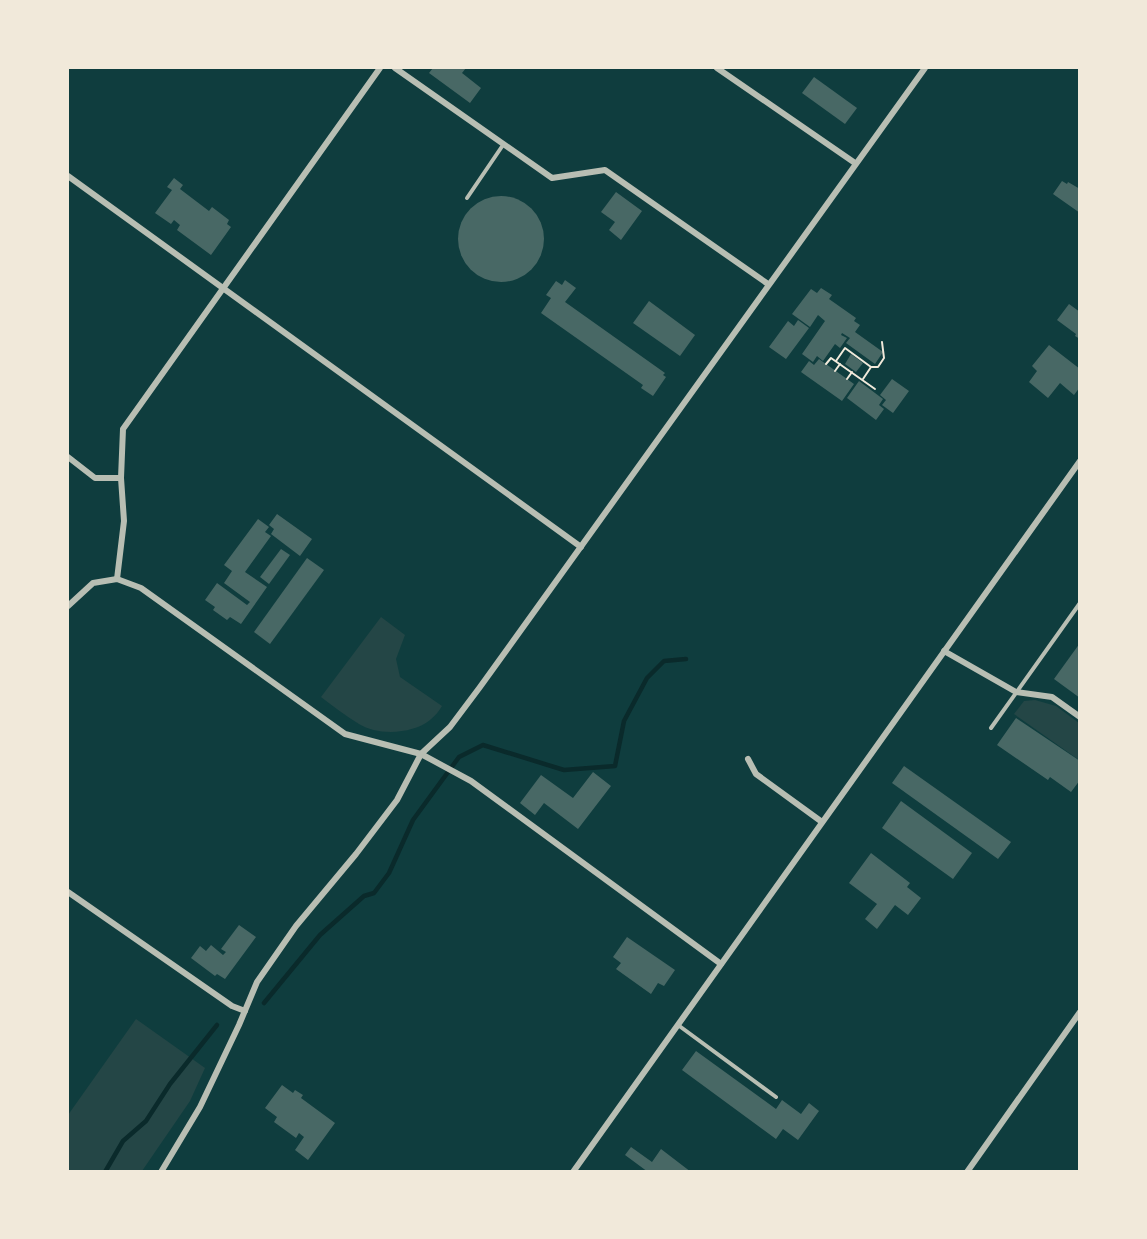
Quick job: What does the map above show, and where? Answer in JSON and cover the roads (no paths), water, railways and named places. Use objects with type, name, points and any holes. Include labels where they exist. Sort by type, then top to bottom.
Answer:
[{"type":"street","points":[[117,579],[124,521],[121,478],[123,429],[380,68]]},
{"type":"street","points":[[395,68],[552,178],[605,170],[768,284]]},
{"type":"street","points":[[717,68],[855,163]]},
{"type":"street","points":[[161,1172],[200,1107],[257,982],[296,926],[398,800],[421,754],[450,727],[925,68]]},
{"type":"street","points":[[68,176],[222,290],[581,547]]},
{"type":"street","points":[[68,458],[95,478],[121,478]]},
{"type":"street","points":[[573,1172],[1080,461]]},
{"type":"street","points":[[68,606],[93,583],[117,579],[141,588],[345,734],[421,754],[471,781],[721,964]]},
{"type":"street","points":[[944,651],[1016,692],[1052,697],[1080,717]]},
{"type":"street","points":[[748,759],[756,774],[822,822]]},
{"type":"street","points":[[68,892],[232,1006],[245,1011]]},
{"type":"street","points":[[967,1172],[1080,1012]]},
{"type":"lane","points":[[467,198],[504,144]]},
{"type":"lane","points":[[991,728],[1080,603]]},
{"type":"lane","points":[[677,1025],[776,1097]]},
{"type":"waterway","points":[[264,1003],[320,935],[364,896],[374,893],[389,873],[413,820],[459,757],[483,745],[564,770],[615,766],[624,721],[647,678],[664,661],[686,659]]},
{"type":"waterway","points":[[105,1172],[123,1141],[146,1121],[170,1084],[217,1025]]}]
